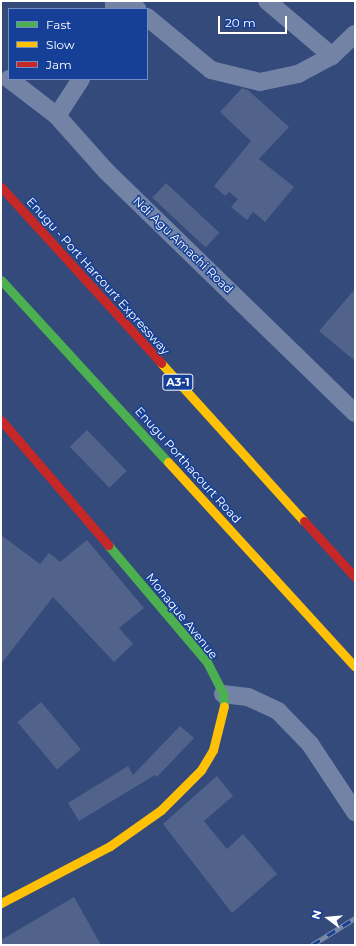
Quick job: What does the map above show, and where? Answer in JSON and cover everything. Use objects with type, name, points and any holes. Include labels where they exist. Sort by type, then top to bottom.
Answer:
[{"type":"main road","name":"Enugu - Port Harcourt Expressway","points":[[1,188],[355,577]]},
{"type":"main road","name":"Enugu Porthacourt Road","points":[[1,280],[355,667]]},
{"type":"main road","name":"Monaque Avenue","points":[[1,420],[207,662],[223,694],[224,716],[213,750],[201,770],[161,810],[110,846],[1,903]]},
{"type":"street","points":[[126,1],[136,8]]},
{"type":"street","points":[[267,1],[332,56]]},
{"type":"street","points":[[148,18],[210,70],[260,82],[298,74],[332,56],[355,34]]},
{"type":"street","name":"Ndi Agu Amachi Road","points":[[10,80],[57,116],[106,170],[355,413]]},
{"type":"street","points":[[57,116],[80,80]]},
{"type":"street","points":[[223,694],[248,697],[278,711],[310,744],[355,812]]},
{"type":"building","points":[[242,88],[248,90],[289,127],[259,159],[294,187],[265,222],[253,212],[247,220],[231,207],[238,199],[229,192],[225,196],[214,186],[251,141],[220,112]]},
{"type":"building","points":[[166,183],[219,233],[206,247],[152,198]]},
{"type":"building","points":[[355,289],[355,361],[319,331]]},
{"type":"building","points":[[87,430],[127,471],[109,488],[70,447]]},
{"type":"building","points":[[1,535],[40,564],[49,553],[60,562],[87,540],[144,608],[119,628],[133,644],[114,662],[53,597],[1,664]]},
{"type":"building","points":[[41,702],[81,749],[57,769],[17,722]]},
{"type":"building","points":[[180,726],[194,738],[157,777],[155,775],[79,821],[68,803],[128,766],[133,775]]},
{"type":"building","points":[[217,776],[233,796],[204,821],[227,849],[243,834],[277,874],[232,913],[163,824]]},
{"type":"building","points":[[74,897],[101,945],[1,945],[1,940]]},
{"type":"railway","points":[[312,945],[355,918]]},
{"type":"traffic: fast","points":[[1,280],[168,462]]},
{"type":"traffic: fast","points":[[108,545],[207,662],[223,694],[224,706]]},
{"type":"traffic: slow","points":[[161,363],[304,521]]},
{"type":"traffic: slow","points":[[168,462],[355,667]]},
{"type":"traffic: slow","points":[[1,903],[110,846],[161,810],[201,770],[213,750],[224,706]]},
{"type":"traffic: jam","points":[[1,187],[161,363]]},
{"type":"traffic: jam","points":[[1,420],[108,545]]},
{"type":"traffic: jam","points":[[304,521],[355,577]]}]
